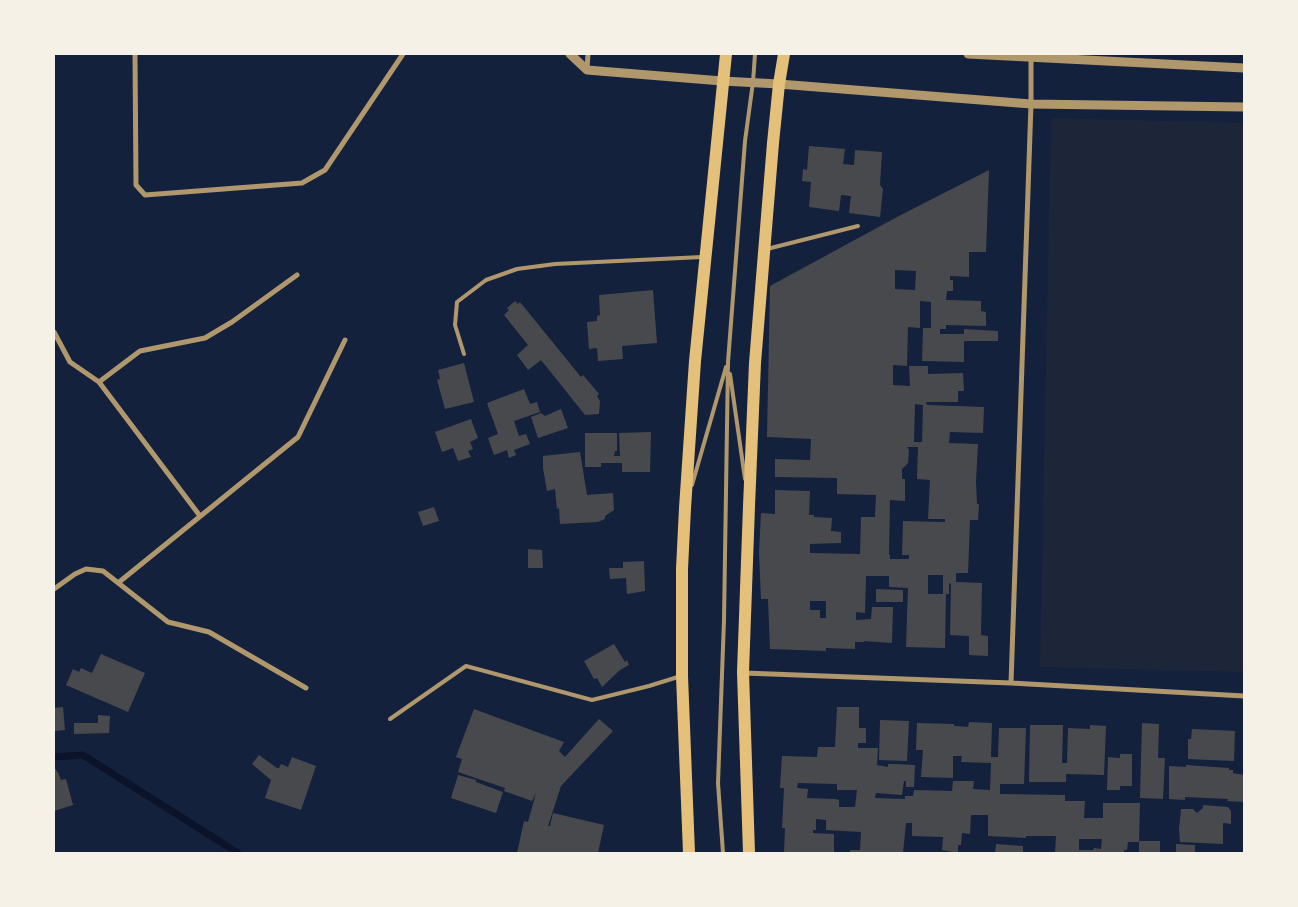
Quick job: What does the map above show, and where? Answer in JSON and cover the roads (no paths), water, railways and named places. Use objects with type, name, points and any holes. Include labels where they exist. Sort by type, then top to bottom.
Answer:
[{"type":"main road","points":[[689,853],[682,676],[682,569],[694,361],[726,54]]},
{"type":"main road","points":[[749,853],[743,672],[748,506],[755,363],[764,249],[779,84],[784,54]]},
{"type":"street","points":[[135,54],[136,185],[145,195],[302,183],[325,170],[403,54]]},
{"type":"street","points":[[570,54],[587,70],[722,81],[1031,104],[1244,107]]},
{"type":"street","points":[[587,70],[588,54]]},
{"type":"street","points":[[968,54],[1031,55],[1244,68]]},
{"type":"street","points":[[1011,683],[1031,104],[1031,55]]},
{"type":"street","points":[[99,382],[140,351],[205,338],[232,322],[297,275]]},
{"type":"street","points":[[54,332],[70,362],[99,382],[200,516]]},
{"type":"street","points":[[118,583],[298,437],[345,340]]},
{"type":"street","points":[[54,588],[86,569],[103,571],[168,622],[209,632],[306,688]]},
{"type":"street","points":[[743,672],[1011,683],[1244,696]]},
{"type":"lane","points":[[723,853],[718,783],[724,620],[728,362],[744,141],[753,82],[755,54]]},
{"type":"lane","points":[[764,249],[858,226]]},
{"type":"lane","points":[[464,354],[455,325],[457,302],[486,280],[517,269],[556,264],[705,257]]},
{"type":"lane","points":[[728,362],[748,506]]},
{"type":"lane","points":[[685,508],[728,362]]},
{"type":"lane","points":[[390,719],[466,666],[592,700],[682,676]]},
{"type":"waterway","points":[[54,757],[83,755],[238,853]]}]
